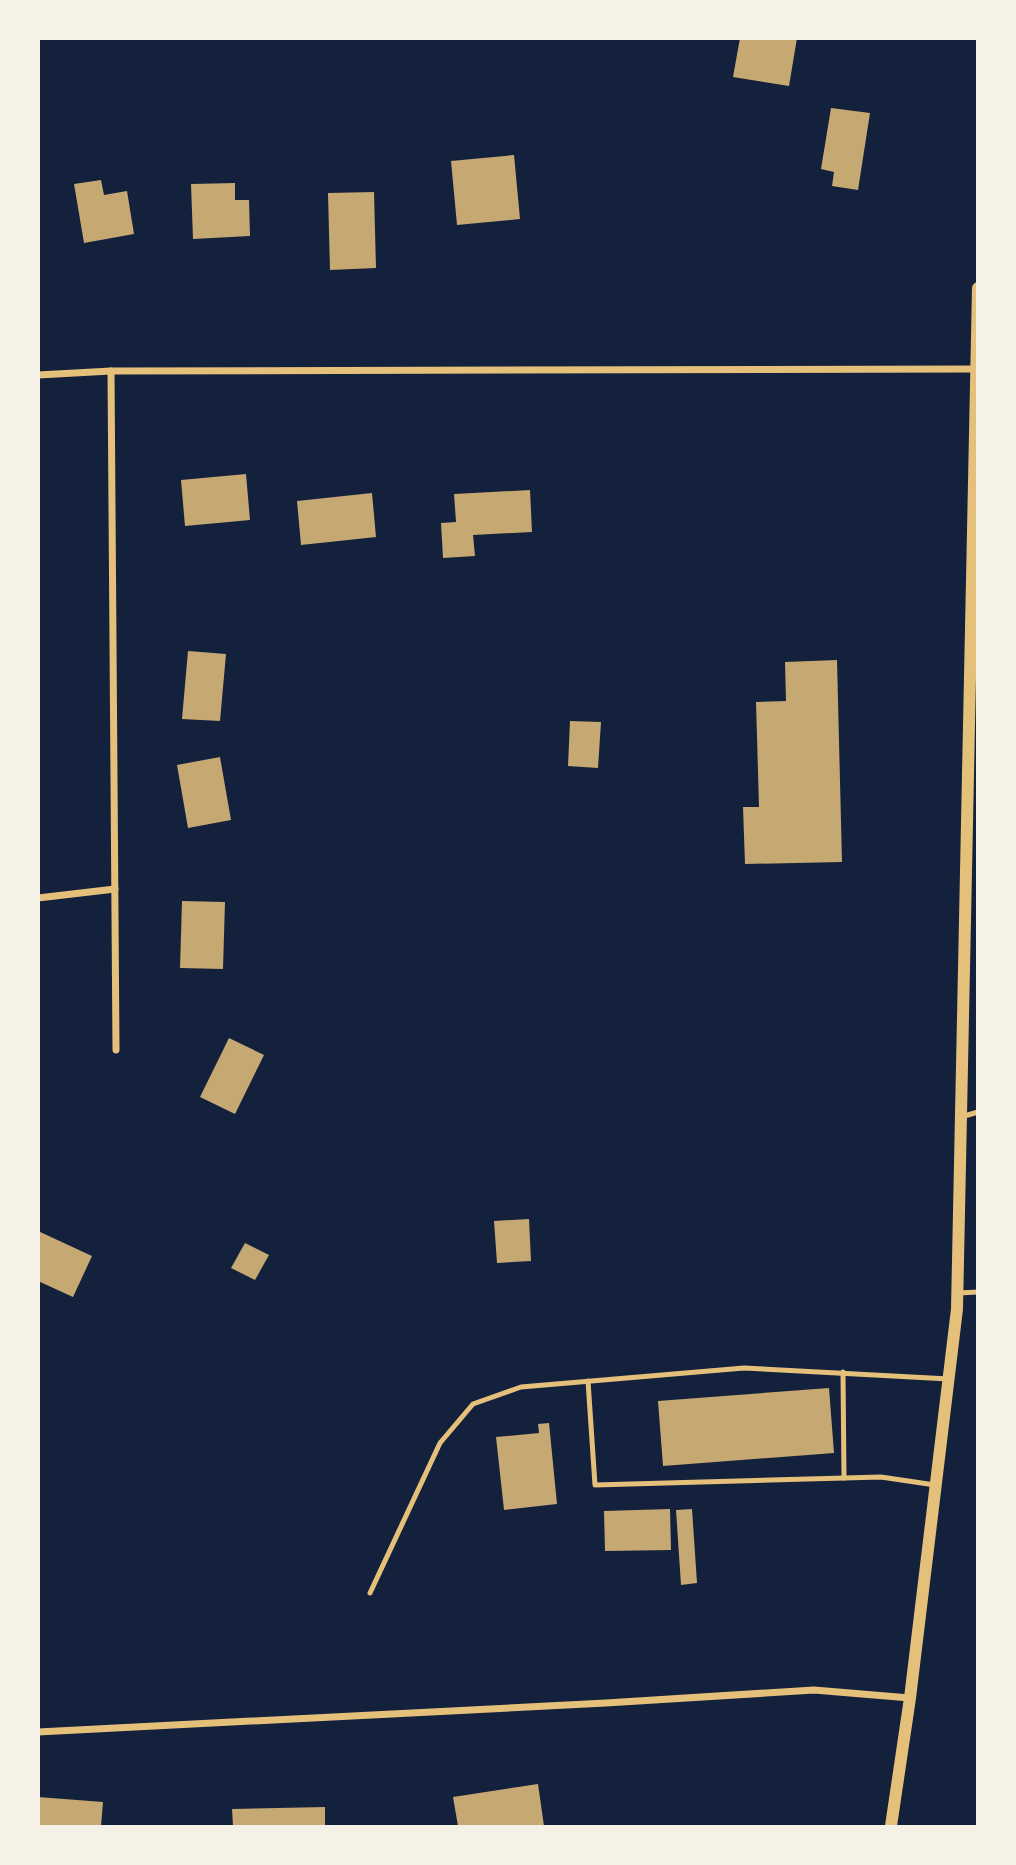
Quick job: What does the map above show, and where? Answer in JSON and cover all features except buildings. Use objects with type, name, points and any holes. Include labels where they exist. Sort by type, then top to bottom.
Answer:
[{"type":"street","points":[[891,1826],[910,1698],[958,1293],[961,1117],[972,858],[978,288]]},
{"type":"street","points":[[38,375],[111,371],[976,369]]},
{"type":"street","points":[[111,371],[116,1050]]},
{"type":"street","points":[[38,898],[116,889]]},
{"type":"street","points":[[38,1731],[814,1690],[910,1698]]},
{"type":"lane","points":[[961,1117],[978,1112]]},
{"type":"lane","points":[[958,1293],[978,1292]]},
{"type":"lane","points":[[370,1593],[440,1443],[473,1404],[521,1387],[744,1367],[949,1379]]},
{"type":"lane","points":[[843,1372],[844,1478]]},
{"type":"lane","points":[[588,1381],[595,1485],[881,1477],[936,1485]]}]
